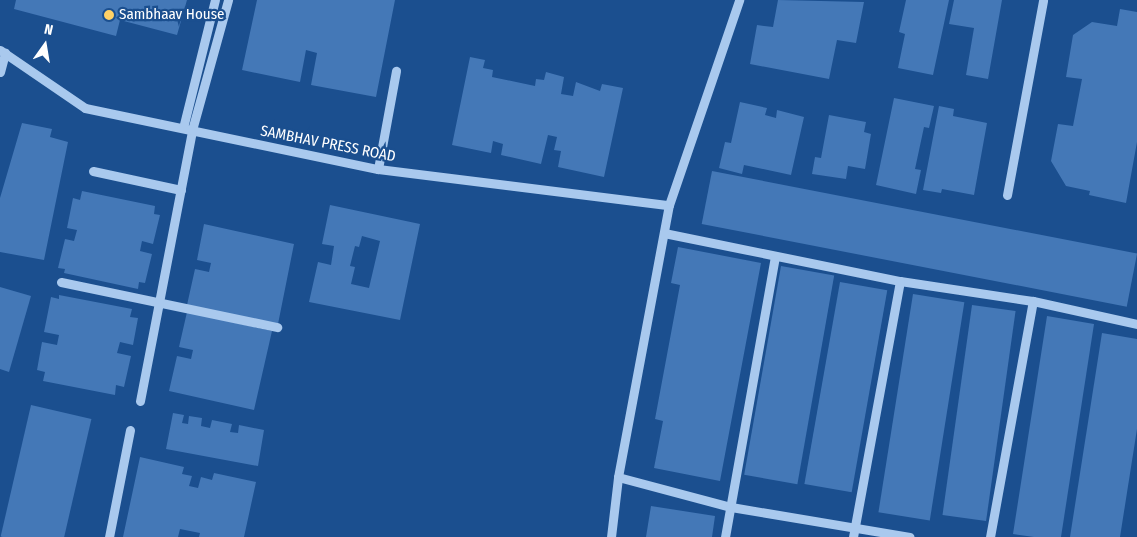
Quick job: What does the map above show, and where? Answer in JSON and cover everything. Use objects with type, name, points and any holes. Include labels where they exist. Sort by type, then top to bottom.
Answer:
[{"type":"street","points":[[183,128],[214,0]]},
{"type":"street","points":[[140,401],[192,130],[228,0]]},
{"type":"street","points":[[611,537],[618,478],[669,205],[739,0]]},
{"type":"street","points":[[1007,194],[1043,0]]},
{"type":"street","points":[[0,72],[3,51]]},
{"type":"street","name":"SAMBHAV PRESS ROAD","points":[[3,51],[85,108],[378,169],[669,205]]},
{"type":"street","points":[[378,169],[396,71]]},
{"type":"street","points":[[93,171],[180,190]]},
{"type":"street","points":[[664,233],[900,281],[1033,301],[1137,324]]},
{"type":"street","points":[[725,537],[775,257]]},
{"type":"street","points":[[853,532],[900,281]]},
{"type":"street","points":[[61,282],[277,327]]},
{"type":"street","points":[[990,537],[1033,301]]},
{"type":"street","points":[[109,537],[130,430]]},
{"type":"street","points":[[618,478],[731,507],[853,532],[910,537]]},
{"type":"building","name":"Sambhaav House","points":[[16,0],[187,0],[177,35],[120,20],[116,36],[14,9]]},
{"type":"building","points":[[257,0],[395,0],[376,97],[311,85],[317,53],[306,50],[300,82],[242,70]]},
{"type":"building","points":[[778,0],[864,2],[856,43],[837,40],[829,79],[750,64],[757,25],[773,27]]},
{"type":"building","points":[[906,0],[949,0],[933,75],[898,68],[905,34],[899,32]]},
{"type":"building","points":[[954,0],[1002,0],[988,79],[966,75],[974,28],[949,24]]},
{"type":"building","points":[[1120,9],[1137,12],[1137,142],[1126,203],[1089,195],[1090,191],[1066,186],[1051,161],[1058,124],[1073,126],[1082,79],[1066,77],[1073,35],[1092,22],[1117,26]]},
{"type":"building","points":[[470,57],[485,60],[483,68],[493,70],[492,77],[535,86],[536,79],[544,80],[546,72],[564,77],[561,94],[573,96],[576,82],[600,91],[602,84],[623,88],[604,177],[558,167],[561,151],[554,150],[557,137],[548,135],[541,164],[501,155],[503,144],[493,141],[491,153],[452,145]]},
{"type":"building","points":[[894,98],[934,106],[929,128],[924,127],[915,169],[921,170],[916,194],[876,185]]},
{"type":"building","points":[[740,102],[767,108],[765,115],[776,118],[777,110],[804,117],[791,175],[744,165],[742,174],[719,168],[725,142],[731,143]]},
{"type":"building","points":[[939,106],[954,109],[953,116],[987,123],[974,195],[942,189],[941,193],[923,190]]},
{"type":"building","points":[[829,115],[866,122],[864,132],[871,134],[865,169],[848,166],[846,179],[812,174],[815,157],[821,158]]},
{"type":"building","points":[[22,123],[52,129],[50,137],[68,142],[44,260],[0,252],[0,198]]},
{"type":"building","points":[[712,171],[1137,254],[1127,307],[702,224]]},
{"type":"building","points":[[82,191],[155,206],[154,214],[160,215],[153,244],[142,241],[140,251],[152,254],[145,283],[139,282],[138,289],[64,273],[65,269],[58,268],[65,239],[74,241],[77,230],[67,228],[73,198],[80,200]]},
{"type":"building","points":[[330,205],[420,224],[400,320],[309,302],[318,262],[331,265],[334,246],[322,244]],"holes":[[[362,236],[380,241],[369,288],[351,284],[355,267],[350,266],[355,246],[359,247]]]},
{"type":"building","points":[[204,224],[294,244],[278,324],[187,305],[195,269],[209,272],[211,263],[197,260]]},
{"type":"building","points":[[678,247],[761,263],[720,481],[654,468],[663,421],[655,419],[680,285],[671,283]]},
{"type":"building","points":[[781,266],[834,275],[797,484],[744,475]]},
{"type":"building","points":[[840,282],[887,290],[852,492],[804,484]]},
{"type":"building","points":[[0,287],[31,296],[9,372],[0,369]]},
{"type":"building","points":[[913,294],[964,302],[930,520],[878,512]]},
{"type":"building","points":[[59,295],[132,309],[130,317],[138,318],[133,345],[120,342],[117,353],[131,356],[124,387],[116,385],[115,395],[43,381],[45,372],[37,370],[42,342],[57,345],[59,335],[44,332],[51,297],[59,299]]},
{"type":"building","points":[[972,305],[1016,311],[986,521],[942,515]]},
{"type":"building","points":[[187,312],[272,331],[254,410],[169,391],[177,356],[191,359],[193,350],[179,347]]},
{"type":"building","points":[[1047,316],[1094,324],[1061,537],[1034,537],[1013,534]]},
{"type":"building","points":[[1102,333],[1137,339],[1137,429],[1120,537],[1070,537]]},
{"type":"building","points":[[31,405],[91,419],[64,537],[1,537]]},
{"type":"building","points":[[173,413],[184,415],[182,423],[188,424],[189,416],[202,418],[201,426],[210,428],[212,420],[232,424],[230,432],[238,433],[239,425],[264,430],[258,466],[166,449]]},
{"type":"building","points":[[140,457],[184,467],[182,474],[192,476],[189,486],[198,488],[201,477],[212,480],[214,473],[256,482],[244,537],[199,537],[200,533],[180,529],[178,537],[123,537]]},
{"type":"building","points":[[651,506],[715,516],[712,537],[646,537]]},
{"type":"place","name":"Sambhaav House","points":[[109,15]]}]
